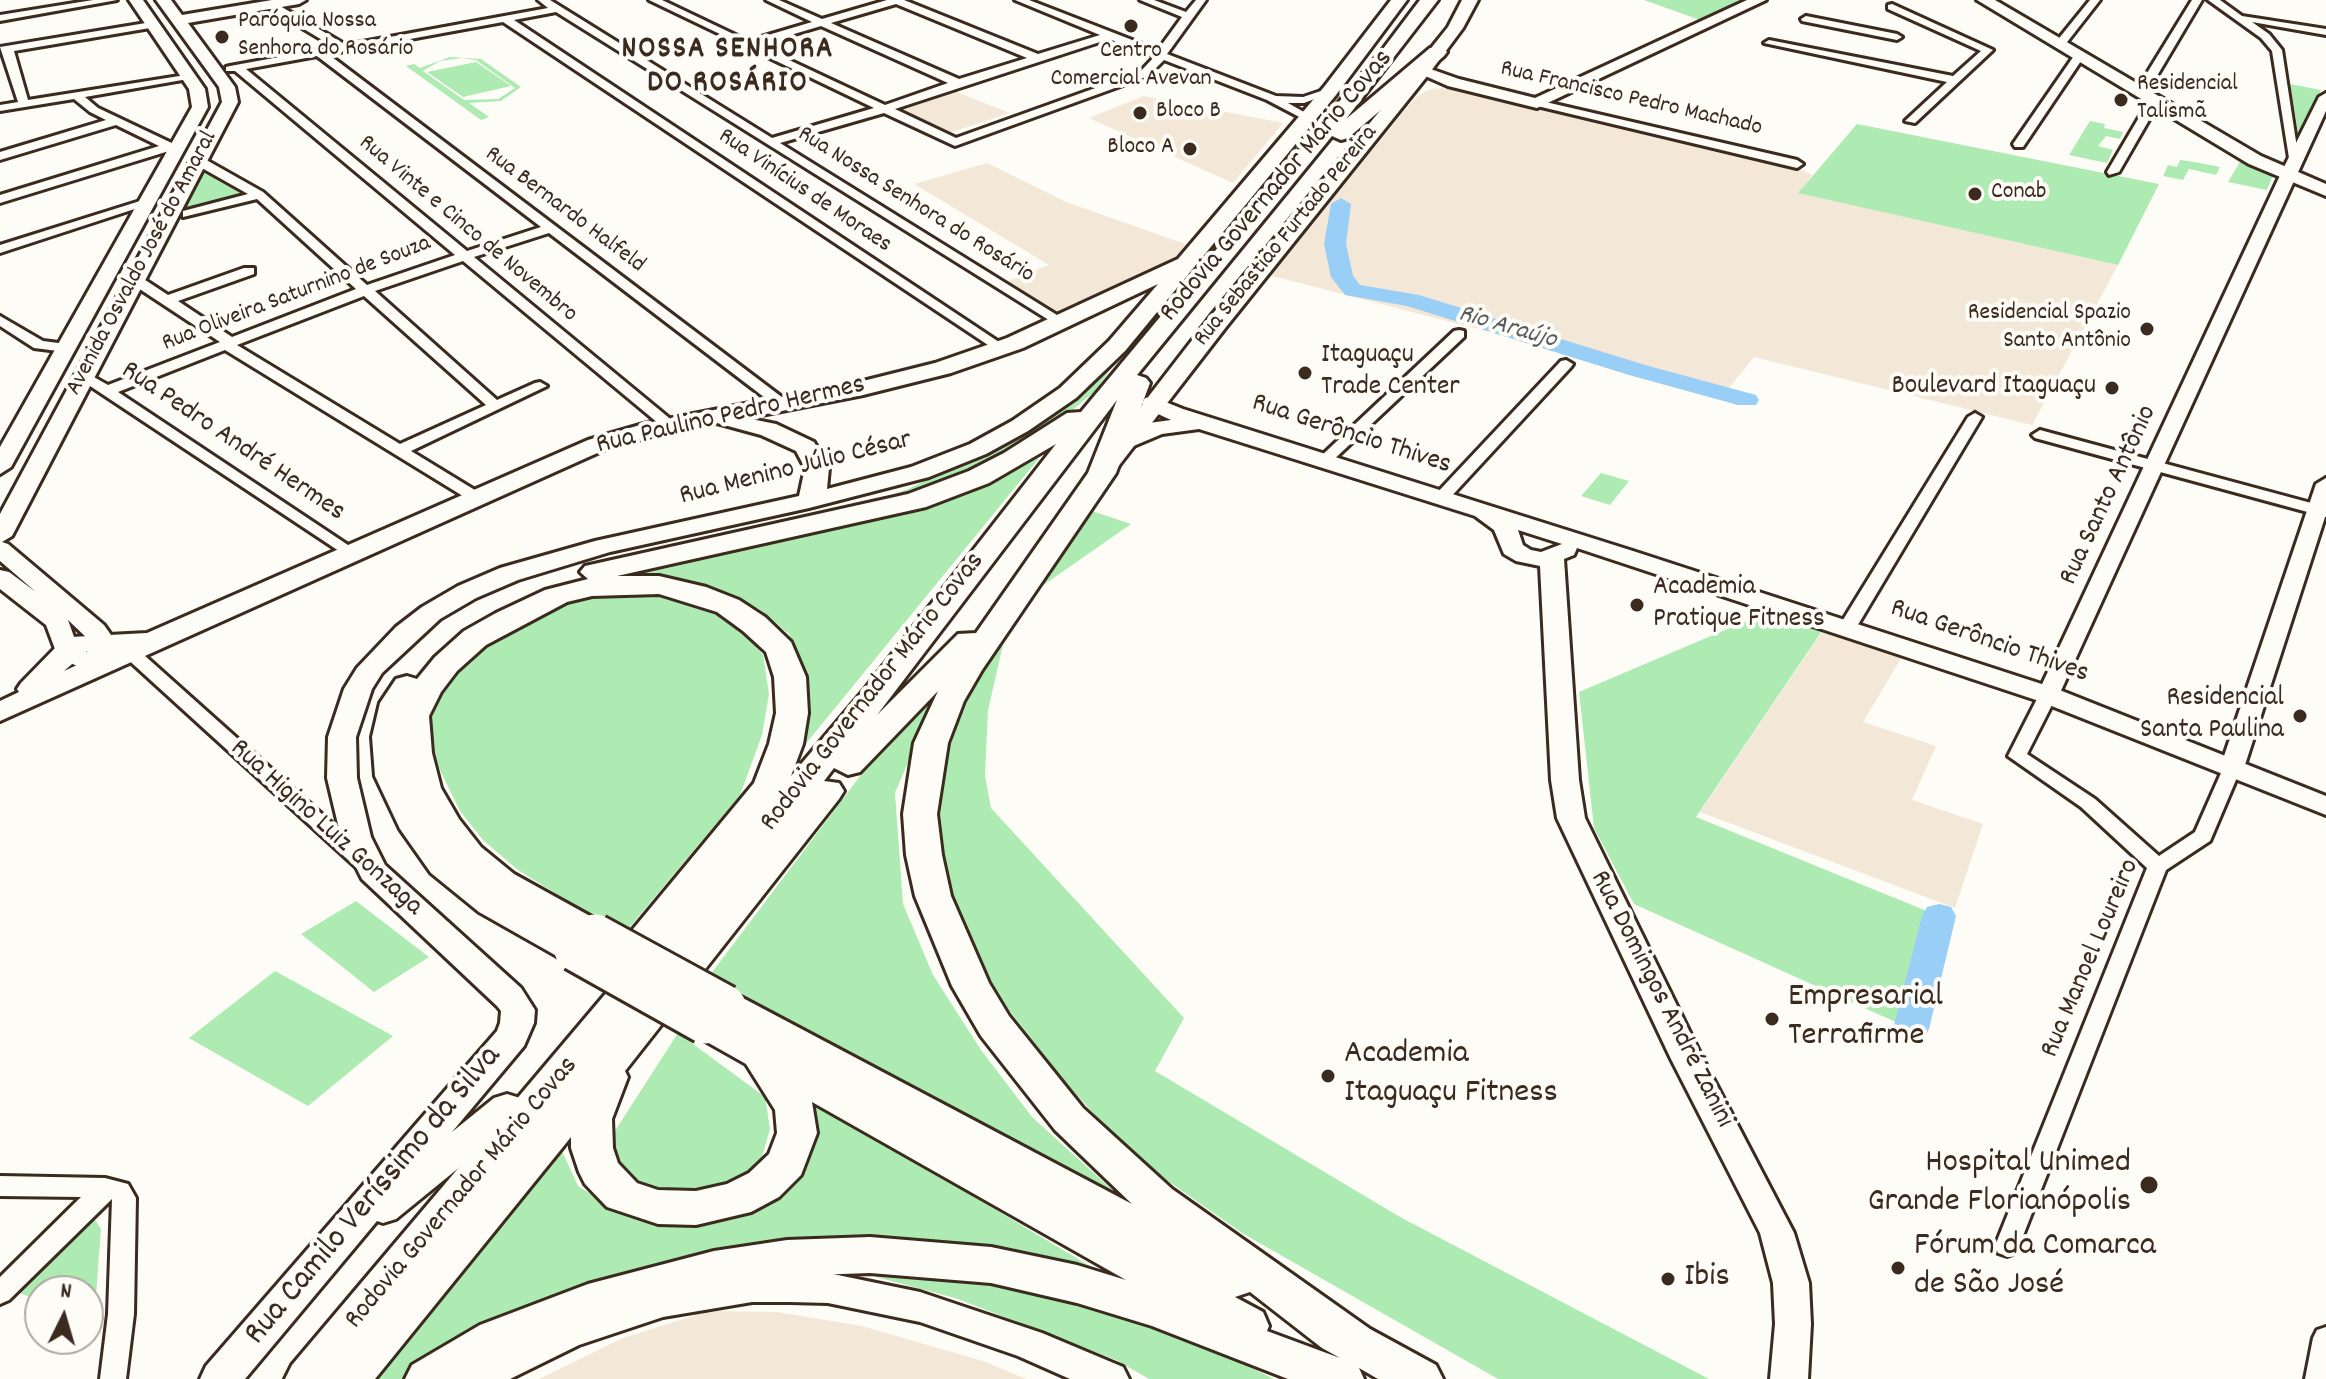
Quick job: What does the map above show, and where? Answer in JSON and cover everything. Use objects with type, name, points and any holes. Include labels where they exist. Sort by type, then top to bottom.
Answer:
[{"type":"highway","name":"Rodovia Governador Mário Covas","points":[[308,1379],[875,697],[1105,398],[1390,53],[1429,0]]},
{"type":"highway","name":"Rodovia Governador Mário Covas","points":[[347,1379],[630,1037],[1145,393],[1444,0]]},
{"type":"highway","points":[[1390,53],[1396,5]]},
{"type":"highway","points":[[1333,142],[1437,52]]},
{"type":"highway","points":[[1145,393],[1102,473],[1013,598],[948,701],[931,743],[923,781],[920,814],[924,855],[933,896],[971,986],[995,1026],[1034,1079],[1110,1160],[1157,1201],[1214,1243],[1347,1368]]},
{"type":"highway","points":[[1105,398],[1035,447],[949,489],[863,515],[775,531],[577,576],[512,598],[468,623],[442,644],[415,673],[396,703],[388,737],[392,776],[412,821],[444,864],[492,903],[585,943],[1347,1368]]},
{"type":"highway","points":[[349,1330],[507,1108],[770,786],[786,744],[792,713],[790,677],[780,649],[754,624],[728,606],[695,593],[659,585],[629,584],[592,587],[556,596],[475,638],[446,664],[426,689],[413,716],[415,753],[424,788],[445,826],[469,855],[501,883],[585,943]]},
{"type":"highway","points":[[848,764],[1013,598]]},
{"type":"highway","points":[[715,1014],[760,1053],[1347,1368]]},
{"type":"highway","points":[[630,1037],[602,1087],[592,1119],[592,1148],[600,1172],[622,1195],[658,1207],[696,1208],[736,1200],[764,1185],[786,1163],[797,1133],[795,1108],[760,1053]]},
{"type":"highway","points":[[428,1379],[496,1339],[604,1297],[714,1269],[787,1258],[870,1255],[991,1265],[1048,1277],[1347,1368],[1420,1379]]},
{"type":"main road","name":"Avenida Osvaldo José do Amaral","points":[[0,467],[93,302],[173,148],[200,107],[197,89],[136,0]]},
{"type":"main road","name":"Avenida Osvaldo José do Amaral","points":[[0,536],[230,102],[230,92],[163,0]]},
{"type":"main road","points":[[152,25],[171,25],[178,20],[299,0]]},
{"type":"main road","name":"Rua Sebastião Furtado Pereira","points":[[1102,473],[1138,423],[1145,393],[1408,88],[1437,52],[1470,0]]},
{"type":"main road","points":[[1537,103],[1759,0]]},
{"type":"main road","points":[[1986,0],[2255,160],[2326,191]]},
{"type":"main road","name":"Rua Menino Júlio César","points":[[373,871],[349,814],[340,762],[342,737],[358,689],[371,668],[406,633],[448,602],[509,574],[604,546],[809,501],[920,472],[956,459],[1020,426],[1068,393],[1117,346],[1330,91],[1396,5]]},
{"type":"main road","name":"Rua Francisco Pedro Machado","points":[[1422,71],[1454,83],[1537,103]]},
{"type":"main road","name":"Rua Francisco Pedro Machado","points":[[1408,88],[1454,83]]},
{"type":"main road","name":"Rua Paulino Pedro Hermes","points":[[67,652],[81,643],[99,653],[129,651],[596,445],[707,417],[762,419],[782,404],[900,379],[1000,349],[1189,261]]},
{"type":"main road","points":[[1132,289],[1164,292]]},
{"type":"main road","points":[[93,302],[105,306],[123,300]]},
{"type":"main road","points":[[66,348],[86,347],[95,353]]},
{"type":"main road","name":"Rua Gerôncio Thives","points":[[1145,393],[1175,414],[1480,511],[1551,542],[1625,556],[2048,695],[2326,806]]},
{"type":"main road","points":[[1138,423],[1154,416],[1175,414]]},
{"type":"main road","points":[[762,419],[801,443],[813,457],[817,479],[809,501]]},
{"type":"main road","name":"Rua Gerôncio Thives","points":[[1124,443],[1137,434],[1157,428],[1203,423]]},
{"type":"main road","points":[[775,531],[887,494],[956,459]]},
{"type":"main road","points":[[1480,511],[1505,526],[1511,545],[1553,612]]},
{"type":"main road","points":[[1511,545],[1534,559],[1551,542]]},
{"type":"main road","name":"Rua Domingos André Zanini","points":[[1551,542],[1565,780],[1571,818],[1687,1059],[1777,1233],[1791,1283],[1793,1324],[1789,1379]]},
{"type":"main road","points":[[0,549],[87,621],[99,653],[2,711]]},
{"type":"main road","points":[[0,577],[51,615],[58,623],[67,652],[31,689],[2,711]]},
{"type":"main road","name":"Rua Paulino Pedro Hermes","points":[[99,653],[160,637]]},
{"type":"main road","name":"Rua Higino Luiz Gonzaga","points":[[373,871],[509,997],[518,1010]]},
{"type":"main road","name":"Rua Camilo Veríssimo da Silva","points":[[220,1379],[512,1037],[518,1010]]},
{"type":"main road","points":[[330,1250],[507,1108]]},
{"type":"main road","points":[[787,1258],[873,1296]]},
{"type":"main road","points":[[476,1379],[517,1356],[569,1333],[663,1302],[705,1293],[790,1287],[828,1288],[873,1296],[972,1322],[1110,1379]]},
{"type":"street","points":[[35,0],[41,12]]},
{"type":"street","points":[[0,18],[112,0]]},
{"type":"street","name":"Rua Nossa Senhora do Rosário","points":[[543,0],[1060,323]]},
{"type":"street","points":[[654,0],[955,142],[1150,70],[1201,0]]},
{"type":"street","points":[[771,0],[958,83]]},
{"type":"street","points":[[748,44],[896,0],[1037,58]]},
{"type":"street","points":[[1020,0],[1271,98],[1307,118]]},
{"type":"street","points":[[1145,0],[1188,16]]},
{"type":"street","points":[[2060,44],[2095,0]]},
{"type":"street","points":[[2113,172],[2196,1],[2181,0]]},
{"type":"street","points":[[2213,0],[2271,41],[2277,50],[2295,158]]},
{"type":"street","points":[[1884,45],[1897,37],[1901,30],[1892,3]]},
{"type":"street","points":[[1892,3],[1988,50],[1911,121]]},
{"type":"street","points":[[271,5],[344,48]]},
{"type":"street","points":[[215,72],[557,9]]},
{"type":"street","points":[[2238,17],[2326,32]]},
{"type":"street","name":"Rua Vinícius de Moraes","points":[[504,18],[1000,349]]},
{"type":"street","points":[[1806,19],[1897,37]]},
{"type":"street","points":[[24,104],[4,49],[152,25]]},
{"type":"street","points":[[771,142],[884,109],[1110,35]]},
{"type":"street","points":[[1769,43],[1954,80]]},
{"type":"street","name":"Rua Bernardo Halfeld","points":[[320,53],[782,404]]},
{"type":"street","points":[[1859,61],[1872,53]]},
{"type":"street","points":[[2019,144],[2080,55]]},
{"type":"street","name":"Rua Vinte e Cinco de Novembro","points":[[238,68],[669,425]]},
{"type":"street","points":[[0,108],[188,76]]},
{"type":"street","points":[[1271,98],[1298,101],[1330,91]]},
{"type":"street","points":[[76,95],[94,110],[173,148]]},
{"type":"street","name":"Rua Santo Antônio","points":[[2158,866],[2088,803],[2017,757],[2326,97]]},
{"type":"street","name":"Rua Francisco Pedro Machado","points":[[1537,103],[1797,164]]},
{"type":"street","points":[[0,156],[117,121]]},
{"type":"street","points":[[2290,130],[2309,133]]},
{"type":"street","points":[[0,199],[173,148]]},
{"type":"street","points":[[197,160],[259,195],[495,406]]},
{"type":"street","points":[[187,214],[259,195]]},
{"type":"street","points":[[0,249],[144,204]]},
{"type":"street","name":"Rua Oliveira Saturnino de Souza","points":[[107,391],[365,291],[551,228]]},
{"type":"street","points":[[167,300],[249,271]]},
{"type":"street","points":[[134,279],[224,336],[231,348],[477,498]]},
{"type":"street","points":[[0,320],[39,345],[66,348]]},
{"type":"street","points":[[1324,461],[1459,334]]},
{"type":"street","points":[[1441,498],[1566,364]]},
{"type":"street","name":"Rua Pedro André Hermes","points":[[83,375],[351,554]]},
{"type":"street","points":[[400,450],[540,386]]},
{"type":"street","points":[[1847,628],[1975,417]]},
{"type":"street","points":[[2040,435],[2322,511]]},
{"type":"street","name":"Rua Manoel Loureiro","points":[[2007,1246],[2158,866],[2203,836],[2232,768],[2322,511],[2326,484]]},
{"type":"street","name":"Rua Higino Luiz Gonzaga","points":[[129,651],[373,871]]},
{"type":"street","points":[[0,1186],[120,1191],[126,1208],[121,1314],[113,1379]]},
{"type":"street","points":[[0,1293],[105,1188]]},
{"type":"street","points":[[2318,1379],[2326,1338]]},
{"type":"shaded area","points":[[1443,88],[1795,166],[1812,175],[1799,193],[2118,265],[2032,425],[1754,357],[1725,393],[1269,275],[1416,97],[1430,89]]},
{"type":"shaded area","points":[[954,91],[1010,113],[949,133],[896,111]]},
{"type":"shaded area","points":[[1144,96],[1283,123],[1233,183],[1089,118]]},
{"type":"shaded area","points":[[987,163],[1066,202],[1188,245],[1173,262],[1068,312],[1058,313],[1008,281],[1049,265],[914,184]]},
{"type":"shaded area","points":[[1822,632],[1902,657],[1863,722],[1936,746],[1912,800],[1983,824],[1955,908],[1700,812]]},
{"type":"shaded area","points":[[709,1311],[776,1312],[862,1326],[986,1362],[1026,1379],[539,1379],[623,1338]]},
{"type":"green space","points":[[1644,0],[1751,0],[1700,20]]},
{"type":"green space","points":[[450,57],[481,59],[521,87],[501,101],[469,103],[489,117],[481,120],[406,66],[414,64],[420,68]],"holes":[[[476,60],[515,88],[498,99],[464,100],[423,71],[440,61]]]},
{"type":"green space","points":[[476,62],[511,86],[463,97],[427,72]]},
{"type":"green space","points":[[2290,84],[2321,90],[2303,133],[2298,132]]},
{"type":"green space","points":[[2090,121],[2123,132],[2120,139],[2106,136],[2098,146],[2113,150],[2107,163],[2069,155]]},
{"type":"green space","points":[[1857,124],[2159,184],[2118,265],[1798,193]]},
{"type":"green space","points":[[2180,160],[2220,167],[2216,175],[2189,169],[2183,180],[2163,176],[2168,165],[2177,167]]},
{"type":"green space","points":[[2241,160],[2273,175],[2267,190],[2228,182]]},
{"type":"green space","points":[[203,169],[251,195],[183,212]]},
{"type":"green space","points":[[1128,346],[1094,392],[1047,431],[1006,455],[905,497],[843,513],[908,489],[1001,444]]},
{"type":"green space","points":[[1040,457],[786,768],[804,701],[802,665],[789,634],[759,609],[715,590],[670,578],[611,576],[924,509],[988,485]]},
{"type":"green space","points":[[1601,473],[1629,481],[1610,505],[1581,496]]},
{"type":"green space","points":[[1086,509],[1131,524],[1035,591],[1005,636],[988,710],[985,776],[991,808],[1184,1018],[1155,1071],[1400,1217],[1709,1379],[1498,1379],[1242,1233],[1131,1155],[1066,1083],[988,983],[948,890],[933,838],[944,729]]},
{"type":"green space","points":[[615,594],[660,596],[704,607],[739,624],[763,655],[769,694],[762,735],[740,795],[623,935],[518,870],[483,840],[460,811],[439,768],[427,723],[432,698],[449,671],[519,618],[573,601]]},
{"type":"green space","points":[[1772,610],[1824,628],[1696,817],[1939,916],[1911,1029],[1634,904],[1594,828],[1579,692]]},
{"type":"green space","points":[[942,682],[895,793],[903,904],[933,975],[981,1050],[1032,1117],[1130,1206],[707,979],[888,739]]},
{"type":"green space","points":[[356,901],[429,957],[374,992],[301,934]]},
{"type":"green space","points":[[275,971],[393,1036],[308,1106],[189,1038]]},
{"type":"green space","points":[[678,1033],[765,1097],[770,1129],[760,1164],[726,1187],[684,1196],[648,1192],[614,1174],[609,1140]]},
{"type":"green space","points":[[790,1087],[1120,1284],[888,1240],[443,1355],[404,1379],[367,1379],[561,1149],[578,1186],[613,1208],[772,1186]]},
{"type":"green space","points":[[92,1215],[101,1229],[98,1275],[34,1275]]},
{"type":"green space","points":[[839,1267],[949,1268],[1159,1322],[1274,1379],[1149,1379],[1116,1360],[955,1298]]},
{"type":"waterway","name":"Rio Araújo","points":[[1341,204],[1335,244],[1342,277],[1353,290],[1411,300],[1637,370],[1747,400]]},
{"type":"waterway","name":"Rio Araújo","points":[[1911,1029],[1939,916]]},
{"type":"place","name":"Centro Comercial Avevan","points":[[1131,26]]},
{"type":"place","name":"Paróquia Nossa Senhora do Rosário","points":[[222,37]]},
{"type":"place","name":"Residencial Talismã","points":[[2121,100]]},
{"type":"place","name":"Bloco B","points":[[1140,113]]},
{"type":"place","name":"Bloco A","points":[[1190,149]]},
{"type":"place","name":"Conab","points":[[1975,194]]},
{"type":"place","name":"Residencial Spazio Santo Antônio","points":[[2147,329]]},
{"type":"place","name":"Itaguaçu Trade Center","points":[[1305,373]]},
{"type":"place","name":"Boulevard Itaguaçu","points":[[2112,388]]},
{"type":"place","name":"Academia Pratique Fitness","points":[[1637,605]]},
{"type":"place","name":"Residencial Santa Paulina","points":[[2300,716]]},
{"type":"place","name":"Empresarial Terrafirme","points":[[1772,1019]]},
{"type":"place","name":"Academia Itaguaçu Fitness","points":[[1328,1076]]},
{"type":"place","name":"Hospital Unimed Grande Florianópolis","points":[[2149,1185]]},
{"type":"place","name":"Fórum da Comarca de São José","points":[[1898,1268]]},
{"type":"place","name":"Ibis","points":[[1668,1279]]},
{"type":"district","name":"NOSSA SENHORA DO ROSÁRIO","points":[[728,69]]}]
